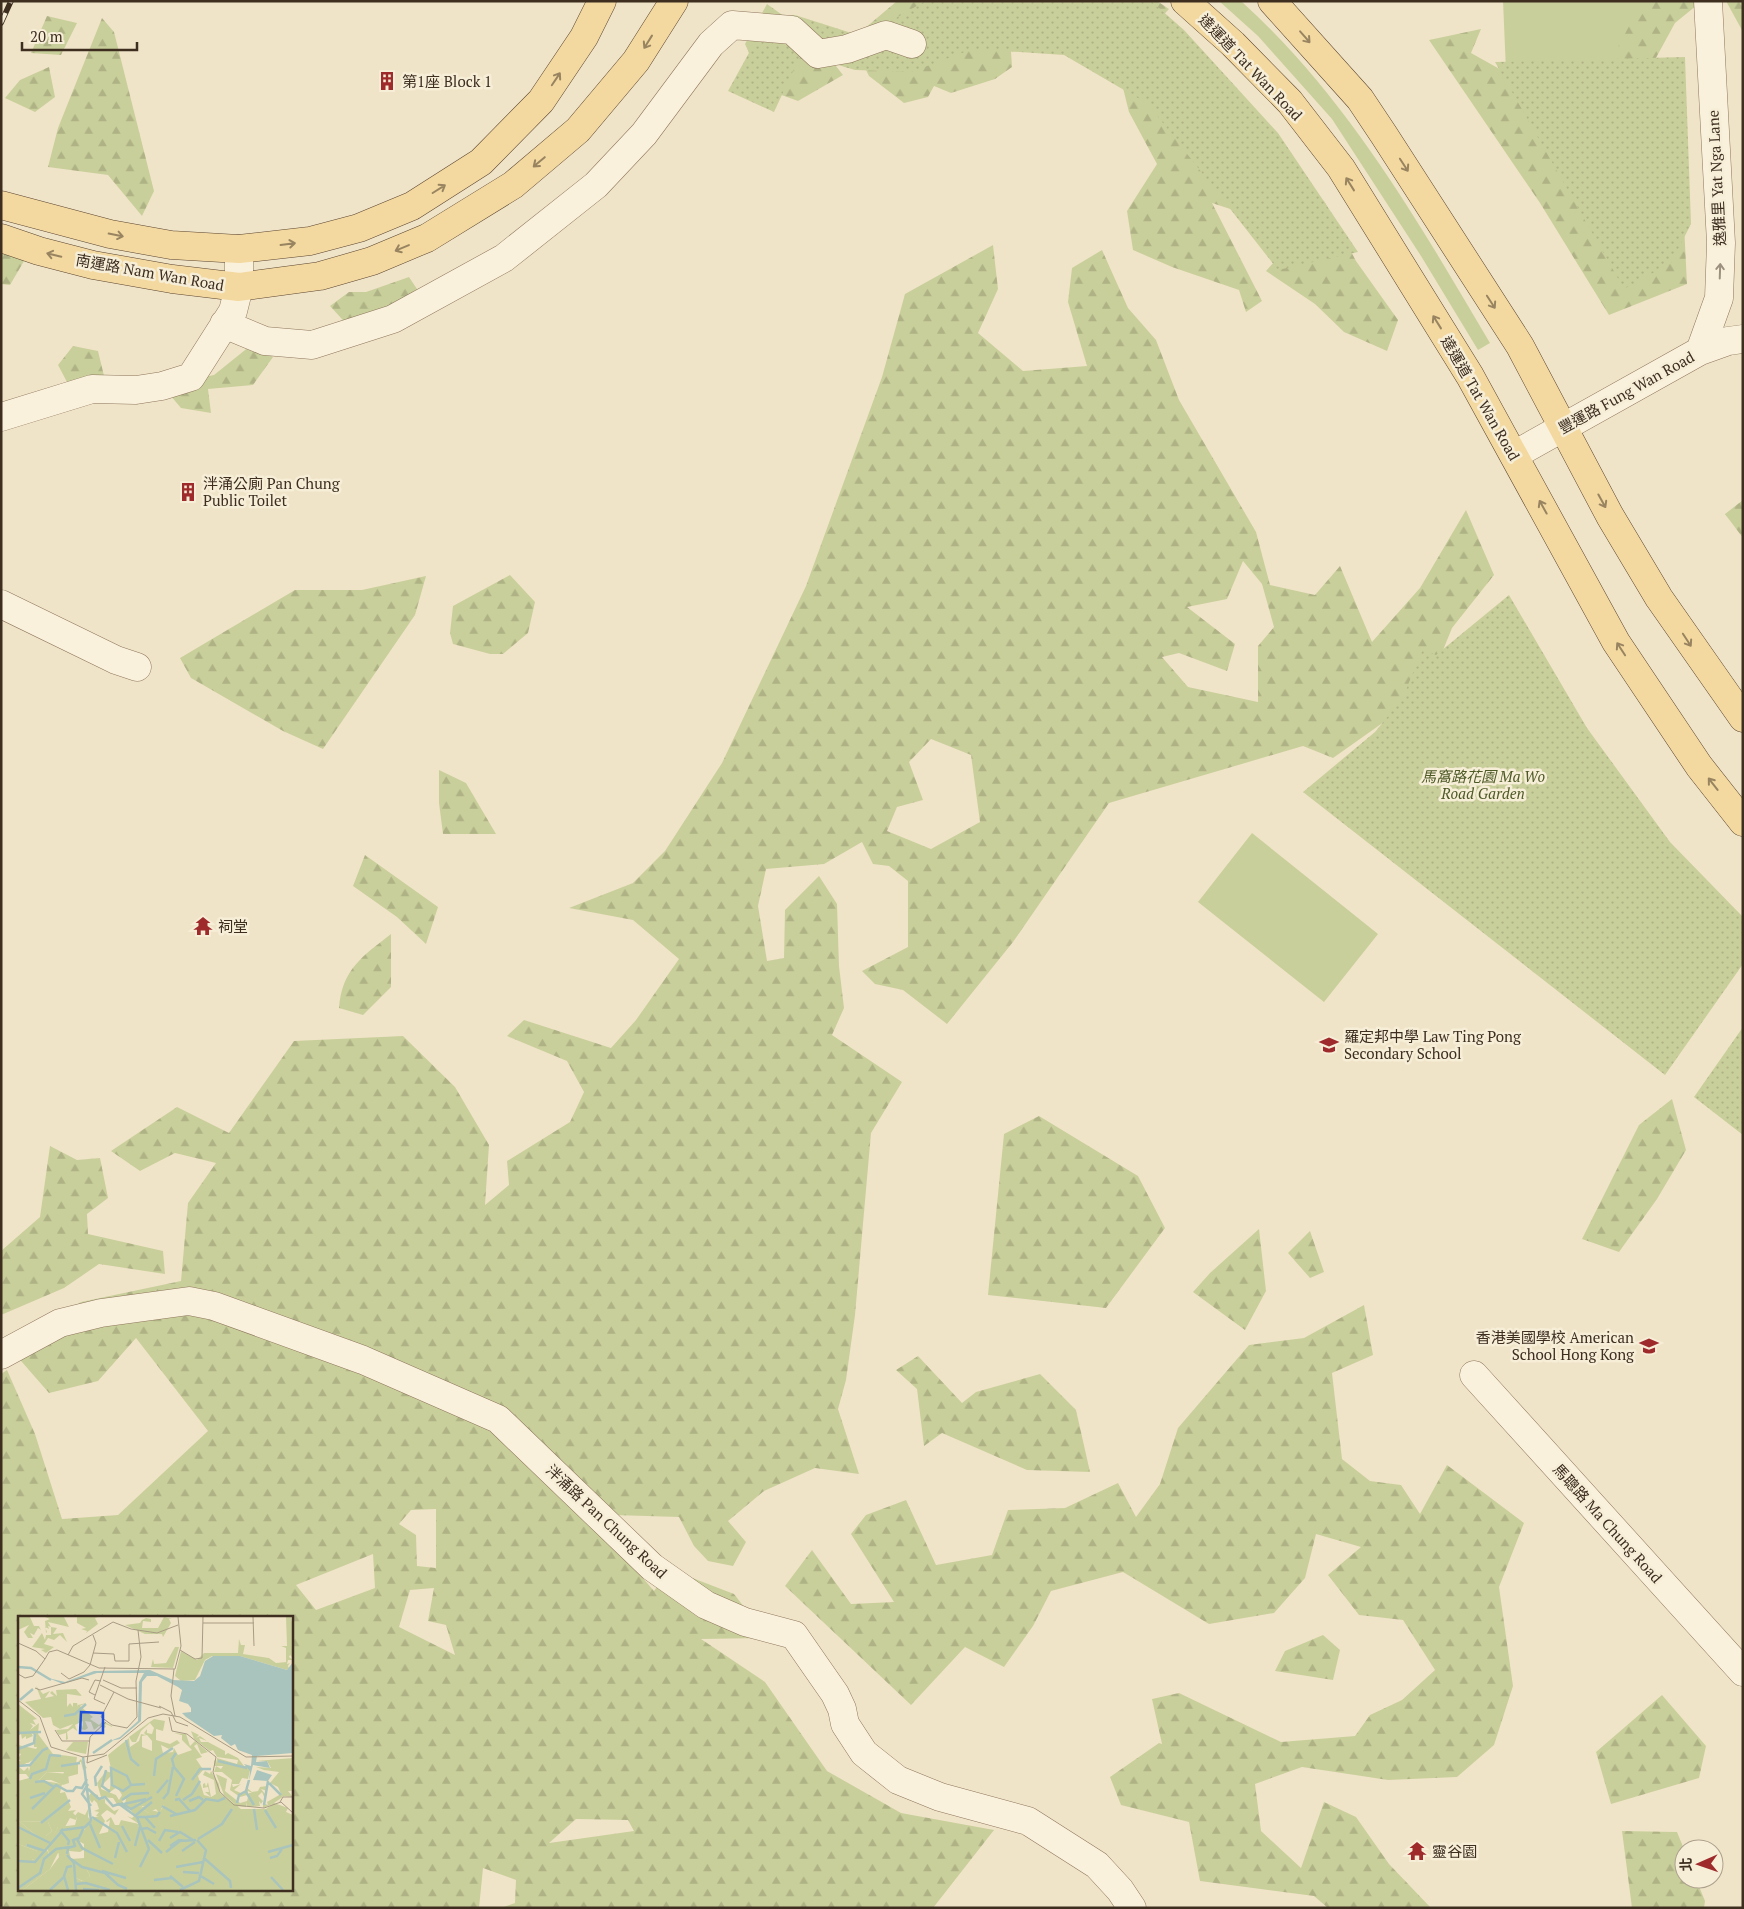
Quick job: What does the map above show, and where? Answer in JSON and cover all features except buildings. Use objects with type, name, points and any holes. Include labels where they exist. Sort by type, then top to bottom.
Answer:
[{"type":"main road","name":"南運路 Nam Wan Road","points":[[1,205],[110,234],[171,245],[239,249],[310,241],[359,228],[412,206],[481,162],[541,101],[584,37],[602,1]]},
{"type":"main road","name":"南運路 Nam Wan Road","points":[[1,238],[39,251],[93,265],[172,279],[239,287],[320,276],[372,261],[427,238],[513,185],[578,130],[636,60],[674,1]]},
{"type":"main road","name":"達運道 Tat Wan Road","points":[[1185,1],[1233,44],[1290,102],[1340,168],[1470,376],[1616,642],[1699,766],[1743,822]]},
{"type":"main road","points":[[1272,1],[1360,99],[1520,346],[1562,428],[1659,598],[1743,718]]},
{"type":"street","name":"逸雅里 Yat Nga Lane","points":[[1700,351],[1719,298],[1721,243],[1708,1]]},
{"type":"street","points":[[224,324],[266,341],[312,345],[393,319],[504,258],[596,185],[644,134],[711,44],[732,25],[792,30],[818,54],[847,49],[886,35],[912,44]]},
{"type":"street","points":[[1,417],[92,389],[136,390],[162,386],[191,377],[232,311],[239,287],[239,249]]},
{"type":"street","name":"豐運路 Fung Wan Road","points":[[1514,455],[1700,351],[1728,341],[1743,339]]},
{"type":"street","points":[[1,604],[116,660],[137,667]]},
{"type":"street","name":"泮涌路 Pan Chung Road","points":[[1,1355],[60,1323],[101,1313],[189,1301],[214,1306],[363,1360],[498,1418],[652,1567],[706,1605],[746,1622],[794,1635],[835,1694],[842,1709],[845,1724],[864,1753],[898,1780],[940,1797],[1028,1821],[1097,1865],[1120,1890],[1132,1908]]},
{"type":"street","name":"馬聰路 Ma Chung Road","points":[[1474,1375],[1743,1672]]},
{"type":"green space","points":[[897,1],[964,1],[1009,20],[1012,67],[995,79],[951,93],[934,86],[928,97],[904,103],[869,76],[851,40]]},
{"type":"green space","points":[[925,1],[1151,1],[1184,30],[1278,133],[1358,252],[1278,270],[1148,104],[1064,55],[973,49],[911,72],[855,70],[801,54],[774,112],[728,91],[767,20],[795,15],[864,37]]},
{"type":"green space","points":[[1043,1],[1157,1],[1169,9],[1156,23],[1276,224],[1212,203],[1262,301],[1246,312],[1239,290],[1172,267],[1133,250],[1127,211],[1157,164],[1129,112],[1116,60]]},
{"type":"green space","points":[[1219,1],[1241,1],[1279,38],[1347,119],[1408,206],[1490,343],[1478,350],[1421,256],[1332,119],[1258,36]]},
{"type":"green space","points":[[1503,1],[1654,1],[1656,68],[1506,71]]},
{"type":"green space","points":[[1639,1],[1702,1],[1675,23],[1645,78],[1600,81],[1639,7]]},
{"type":"green space","points":[[1726,1],[1743,1],[1743,32]]},
{"type":"green space","points":[[767,4],[813,37],[843,75],[798,101],[765,89],[745,44]]},
{"type":"green space","points":[[47,16],[77,23],[61,55],[31,53]]},
{"type":"green space","points":[[102,18],[114,32],[154,191],[142,216],[108,175],[48,167],[58,128]]},
{"type":"green space","points":[[1481,29],[1471,53],[1537,90],[1679,126],[1687,284],[1609,315],[1540,203],[1429,40]]},
{"type":"green space","points":[[1685,57],[1691,224],[1671,263],[1624,289],[1495,62]]},
{"type":"green space","points":[[49,67],[55,97],[35,112],[5,98],[20,80]]},
{"type":"green space","points":[[1298,182],[1324,201],[1356,261],[1398,320],[1387,351],[1344,332],[1315,304],[1266,271],[1290,244]]},
{"type":"green space","points":[[1,243],[27,256],[10,285],[1,284]]},
{"type":"green space","points":[[993,245],[998,289],[978,333],[1023,371],[1087,366],[1068,302],[1072,268],[1102,250],[1128,308],[1156,340],[1179,400],[1256,532],[1270,585],[1315,595],[1340,566],[1372,642],[1420,588],[1466,510],[1494,575],[1452,628],[1435,670],[1384,722],[1333,758],[1303,746],[1109,803],[1013,942],[947,1024],[903,990],[875,984],[862,971],[908,947],[908,881],[889,866],[873,864],[862,842],[824,864],[766,869],[758,906],[767,961],[784,958],[785,910],[819,876],[837,904],[839,966],[844,1008],[832,1035],[902,1082],[871,1133],[855,1315],[846,1380],[838,1409],[859,1474],[815,1468],[764,1491],[728,1521],[746,1542],[733,1566],[708,1561],[694,1546],[679,1517],[613,1515],[635,1569],[654,1591],[669,1569],[734,1594],[768,1638],[701,1639],[765,1682],[827,1771],[901,1813],[994,1830],[933,1908],[501,1908],[515,1903],[516,1880],[483,1868],[479,1908],[1,1908],[1,1374],[7,1370],[35,1434],[62,1519],[118,1515],[208,1431],[136,1338],[98,1381],[49,1393],[8,1346],[81,1302],[181,1281],[188,1203],[216,1163],[175,1153],[140,1171],[111,1151],[177,1107],[229,1133],[294,1041],[403,1036],[455,1087],[489,1145],[485,1205],[509,1185],[507,1161],[570,1122],[584,1092],[567,1061],[507,1036],[524,1020],[611,1048],[636,1020],[679,959],[633,920],[569,908],[633,883],[665,851],[722,763],[806,586],[882,377],[905,294]],"holes":[[[1243,561],[1262,584],[1274,627],[1258,646],[1258,702],[1188,687],[1162,657],[1179,653],[1227,671],[1235,644],[1187,607],[1227,599]],[[931,739],[971,755],[980,822],[931,849],[887,831],[897,807],[923,800],[909,762]],[[436,1509],[436,1568],[417,1566],[416,1535],[399,1524],[411,1510]],[[373,1554],[375,1588],[316,1610],[296,1585]],[[434,1588],[428,1621],[446,1625],[455,1655],[399,1627],[410,1590]],[[576,1819],[628,1820],[634,1831],[549,1843]]]},
{"type":"green space","points":[[409,277],[419,292],[363,342],[330,306],[349,292],[366,292]]},
{"type":"green space","points":[[73,346],[98,351],[106,384],[67,382],[58,365]]},
{"type":"green space","points":[[250,346],[273,357],[253,385],[208,389],[211,413],[181,408],[170,395],[199,378],[214,375]]},
{"type":"green space","points":[[1743,500],[1743,538],[1725,514]]},
{"type":"green space","points":[[510,575],[535,602],[528,633],[503,654],[490,654],[453,644],[450,633],[453,606]]},
{"type":"green space","points":[[426,576],[415,615],[323,749],[283,731],[191,678],[180,658],[295,590],[362,590]]},
{"type":"green space","name":"馬窩路花園 Ma Wo Road Garden","points":[[1509,595],[1587,728],[1670,842],[1743,917],[1743,964],[1665,1075],[1303,792],[1375,732],[1402,699],[1423,649],[1436,655]]},
{"type":"green space","points":[[439,770],[466,783],[496,834],[443,834],[439,803]]},
{"type":"green space","points":[[1252,833],[1378,934],[1324,1002],[1198,902]]},
{"type":"green space","points":[[365,855],[438,907],[426,944],[397,917],[353,886]]},
{"type":"green space","points":[[391,934],[391,987],[363,1015],[339,1008],[344,983],[349,973],[371,949]]},
{"type":"green space","points":[[1743,1027],[1743,1135],[1694,1097]]},
{"type":"green space","points":[[1672,1099],[1686,1150],[1657,1199],[1619,1252],[1582,1239],[1639,1125]]},
{"type":"green space","points":[[1039,1116],[1138,1176],[1165,1228],[1106,1308],[988,1295],[1004,1134]]},
{"type":"green space","points":[[50,1146],[77,1160],[100,1158],[108,1198],[87,1214],[88,1234],[163,1251],[165,1274],[99,1264],[64,1288],[1,1315],[1,1251],[40,1217]]},
{"type":"green space","points":[[1259,1229],[1266,1291],[1245,1330],[1193,1292],[1210,1273]]},
{"type":"green space","points":[[1310,1231],[1324,1272],[1310,1278],[1288,1253]]},
{"type":"green space","points":[[1364,1305],[1373,1355],[1332,1373],[1342,1459],[1370,1481],[1401,1485],[1420,1514],[1447,1465],[1524,1523],[1499,1587],[1513,1686],[1494,1745],[1457,1777],[1388,1780],[1302,1767],[1255,1784],[1261,1831],[1301,1868],[1324,1802],[1356,1817],[1389,1864],[1431,1908],[1328,1908],[1314,1896],[1200,1881],[1189,1822],[1121,1805],[1110,1777],[1159,1743],[1162,1744],[1152,1699],[1179,1693],[1281,1742],[1355,1736],[1370,1715],[1402,1700],[1435,1670],[1403,1620],[1359,1615],[1328,1575],[1361,1547],[1316,1534],[1305,1578],[1274,1613],[1209,1624],[1123,1572],[1051,1591],[1033,1626],[1004,1667],[965,1647],[911,1705],[785,1586],[812,1550],[851,1604],[894,1602],[851,1534],[866,1515],[906,1500],[936,1565],[992,1555],[1008,1510],[1065,1508],[1118,1483],[1136,1517],[1160,1484],[1178,1428],[1249,1345],[1304,1338]]},
{"type":"green space","points":[[918,1356],[962,1403],[976,1392],[1040,1374],[1076,1410],[1090,1472],[1027,1470],[942,1433],[924,1446],[917,1389],[896,1370]]},
{"type":"green space","points":[[1323,1635],[1340,1650],[1333,1680],[1275,1671],[1285,1651]]},
{"type":"green space","points":[[1662,1695],[1706,1746],[1699,1778],[1611,1804],[1596,1752]]},
{"type":"green space","points":[[1622,1831],[1677,1832],[1680,1839],[1674,1839],[1674,1889],[1700,1889],[1705,1901],[1704,1908],[1632,1908]]},
{"type":"railway","points":[[1,23],[11,1]]},
{"type":"place","name":"第1座 Block 1","points":[[387,81]]},
{"type":"place","name":"泮涌公廁 Pan Chung Public Toilet","points":[[188,492]]},
{"type":"place","name":"祠堂","points":[[203,926]]},
{"type":"place","name":"羅定邦中學 Law Ting Pong Secondary School","points":[[1329,1045]]},
{"type":"place","name":"香港美國學校 American School Hong Kong","points":[[1649,1346]]},
{"type":"place","name":"靈谷園","points":[[1417,1851]]}]
